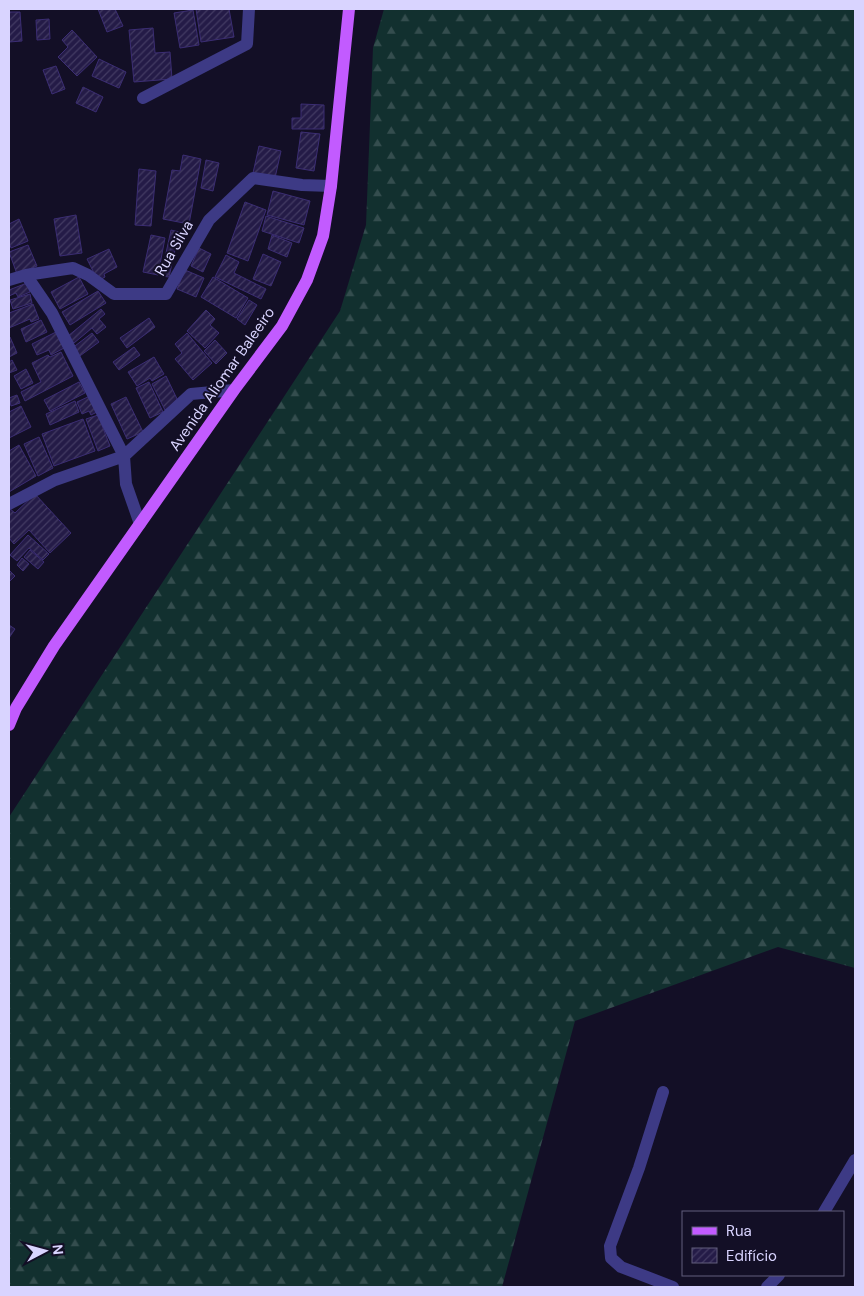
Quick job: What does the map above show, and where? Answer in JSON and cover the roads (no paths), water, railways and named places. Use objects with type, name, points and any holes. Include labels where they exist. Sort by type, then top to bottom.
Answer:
[{"type":"main road","name":"Avenida Aliomar Baleeiro","points":[[9,725],[12,707],[234,390],[282,326],[307,280],[323,236],[331,186],[349,9]]},
{"type":"street","points":[[143,98],[247,44],[249,9]]},
{"type":"street","name":"Rua Silva","points":[[9,280],[26,275],[73,268],[88,275],[114,294],[166,294],[209,220],[253,178],[302,185],[331,186]]},
{"type":"street","points":[[26,275],[52,313],[124,456],[126,484],[140,524]]},
{"type":"street","points":[[9,504],[55,480],[124,456],[191,394],[234,390]]},
{"type":"street","points":[[663,1092],[639,1168],[610,1246],[611,1258],[621,1267],[673,1287]]},
{"type":"street","points":[[825,1211],[855,1160]]},
{"type":"street","points":[[767,1287],[778,1276]]}]
